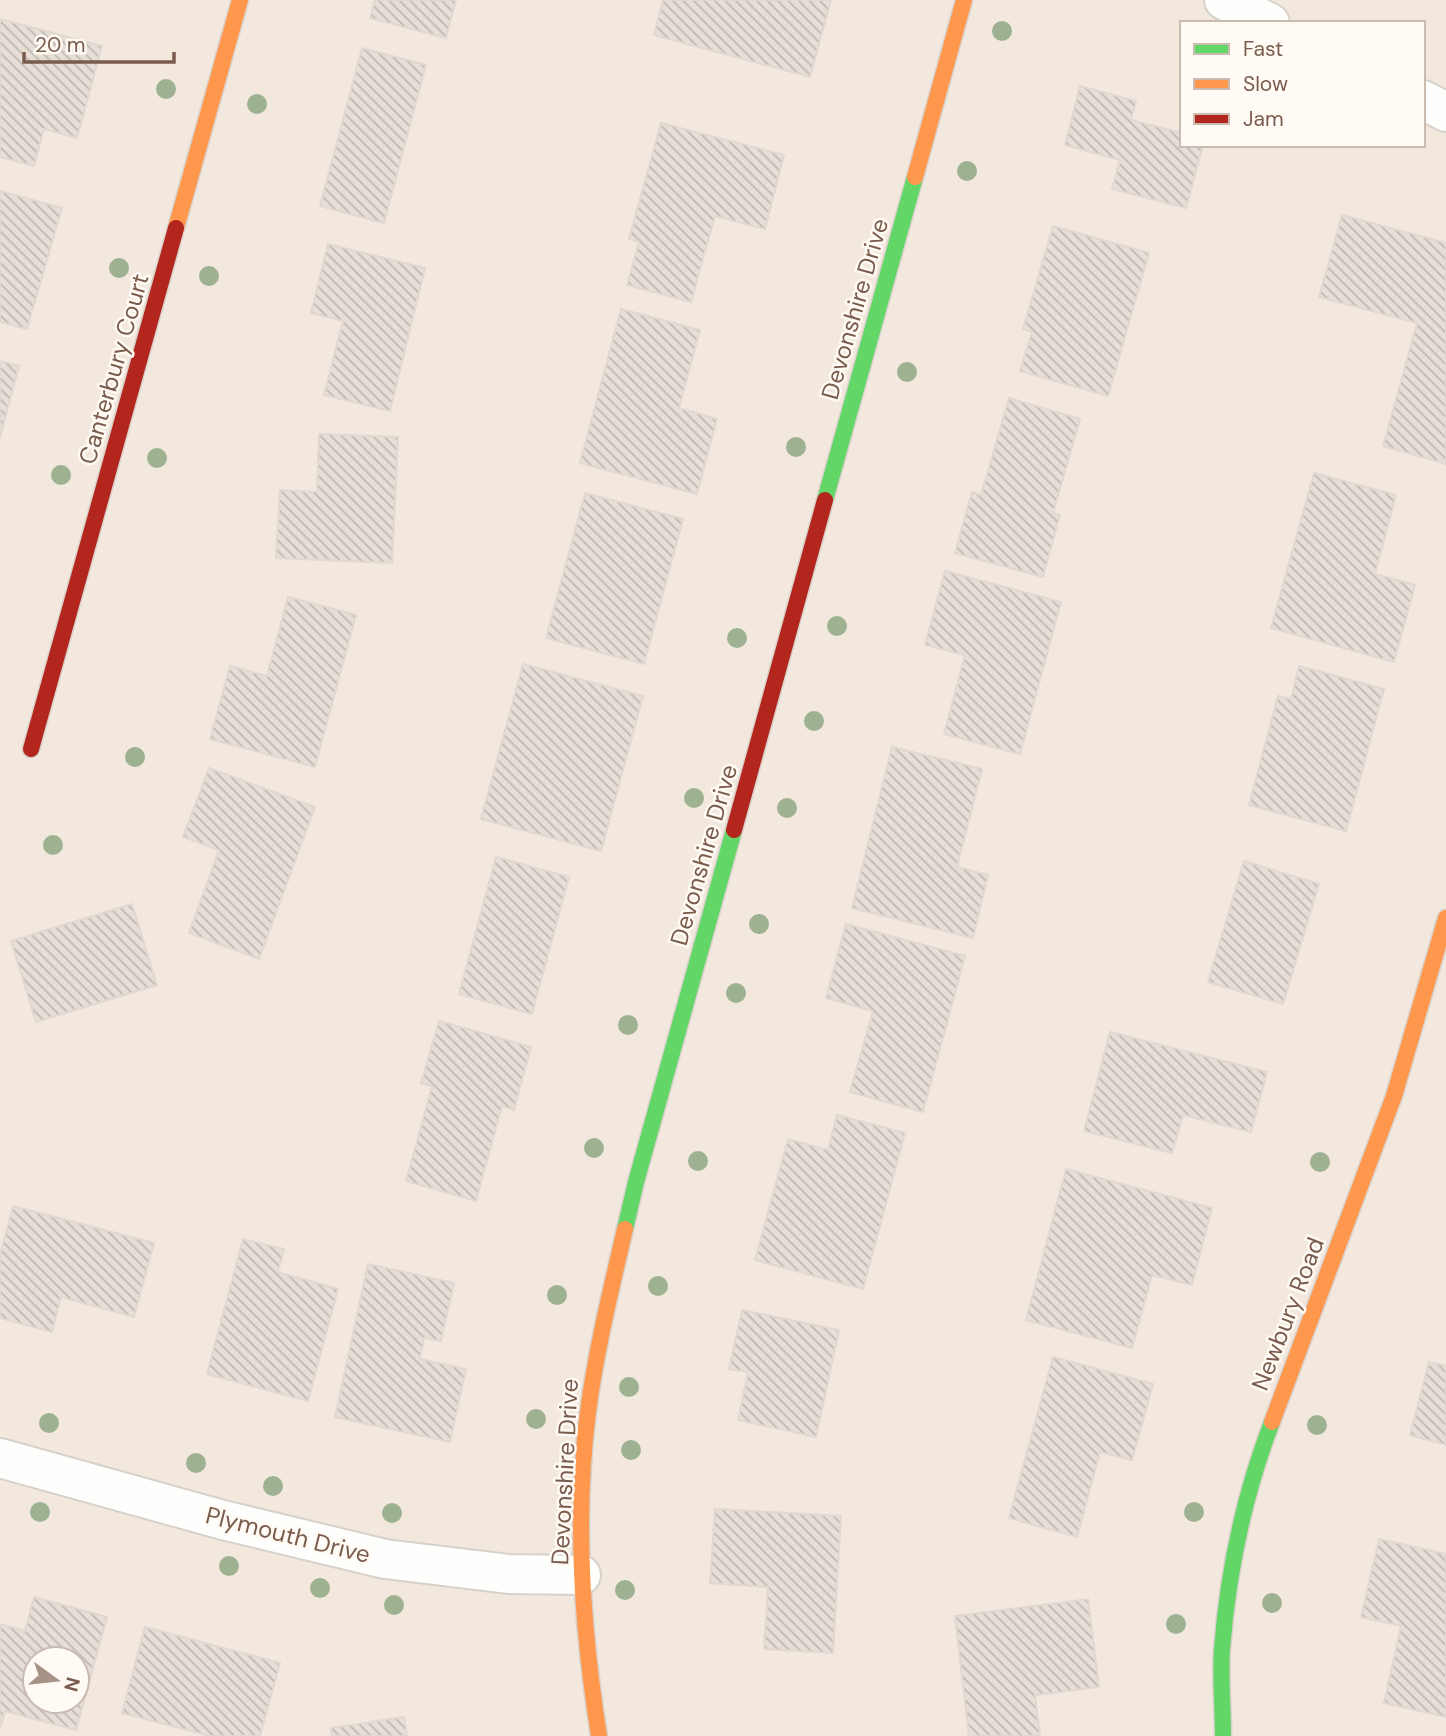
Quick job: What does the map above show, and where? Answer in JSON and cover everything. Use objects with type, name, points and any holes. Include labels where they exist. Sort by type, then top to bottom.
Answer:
[{"type":"street","name":"Canterbury Court","points":[[31,749],[240,0]]},
{"type":"street","name":"Devonshire Drive","points":[[598,1736],[581,1575],[584,1455],[594,1370],[636,1182],[964,0]]},
{"type":"street","points":[[1224,0],[1266,21]]},
{"type":"street","points":[[1425,101],[1446,112]]},
{"type":"street","name":"Newbury Road","points":[[1223,1736],[1222,1651],[1233,1555],[1263,1445],[1394,1096],[1446,918]]},
{"type":"street","name":"Plymouth Drive","points":[[0,1458],[223,1520],[385,1559],[508,1574],[581,1575]]},
{"type":"shaded area","points":[[0,0],[1446,0],[1446,1736],[0,1736]]},
{"type":"building","points":[[375,0],[456,0],[446,38],[370,18]]},
{"type":"building","points":[[663,0],[831,0],[810,77],[654,35]]},
{"type":"building","points":[[0,19],[102,46],[77,138],[44,129],[34,166],[0,157]]},
{"type":"building","points":[[362,48],[426,65],[384,223],[320,206]]},
{"type":"building","points":[[1080,86],[1136,101],[1131,120],[1180,132],[1180,147],[1202,147],[1186,208],[1112,189],[1120,160],[1065,145]]},
{"type":"building","points":[[661,123],[784,155],[765,229],[715,216],[691,302],[627,285],[639,242],[629,239]]},
{"type":"building","points":[[0,191],[62,208],[27,329],[0,322]]},
{"type":"building","points":[[1342,215],[1446,243],[1446,464],[1383,446],[1417,323],[1319,297]]},
{"type":"building","points":[[1053,226],[1149,253],[1108,396],[1020,371],[1032,332],[1023,329]]},
{"type":"building","points":[[328,244],[425,268],[390,411],[324,395],[343,321],[311,313]]},
{"type":"building","points":[[621,309],[700,330],[679,408],[717,419],[697,494],[580,463]]},
{"type":"building","points":[[0,361],[19,366],[0,438]]},
{"type":"building","points":[[1009,398],[1080,419],[1053,513],[1060,515],[1043,577],[955,553],[972,492],[981,495]]},
{"type":"building","points":[[319,434],[398,437],[392,563],[276,558],[280,490],[317,492]]},
{"type":"building","points":[[1314,473],[1396,495],[1375,574],[1415,585],[1394,662],[1271,628]]},
{"type":"building","points":[[585,493],[683,519],[644,664],[546,638]]},
{"type":"building","points":[[945,571],[1061,602],[1020,754],[944,734],[965,655],[925,645]]},
{"type":"building","points":[[288,597],[356,615],[315,767],[210,739],[230,666],[267,676]]},
{"type":"building","points":[[523,664],[643,696],[601,851],[481,819]]},
{"type":"building","points":[[1299,666],[1384,689],[1346,831],[1249,805],[1278,696],[1291,699]]},
{"type":"building","points":[[892,747],[982,769],[957,867],[988,875],[973,938],[852,908]]},
{"type":"building","points":[[209,768],[315,807],[259,959],[189,933],[219,850],[183,837]]},
{"type":"building","points":[[496,857],[569,877],[532,1014],[459,994]]},
{"type":"building","points":[[1244,861],[1319,884],[1283,1004],[1208,982]]},
{"type":"building","points":[[132,904],[157,985],[36,1022],[11,941]]},
{"type":"building","points":[[846,924],[965,956],[923,1112],[850,1092],[873,1011],[826,998]]},
{"type":"building","points":[[439,1021],[531,1047],[514,1110],[502,1106],[476,1201],[406,1181],[432,1086],[421,1083]]},
{"type":"building","points":[[1110,1032],[1267,1072],[1251,1132],[1183,1115],[1172,1153],[1084,1131]]},
{"type":"building","points":[[837,1115],[905,1133],[863,1289],[755,1260],[788,1139],[828,1150]]},
{"type":"building","points":[[1066,1169],[1212,1208],[1192,1285],[1152,1275],[1132,1348],[1026,1320]]},
{"type":"building","points":[[13,1206],[154,1243],[134,1317],[61,1297],[52,1332],[0,1318],[0,1255]]},
{"type":"building","points":[[243,1239],[284,1249],[278,1272],[338,1289],[308,1401],[207,1374]]},
{"type":"building","points":[[368,1264],[454,1283],[441,1341],[424,1338],[420,1359],[466,1369],[450,1442],[335,1417]]},
{"type":"building","points":[[742,1310],[839,1330],[816,1437],[738,1420],[748,1372],[729,1369]]},
{"type":"building","points":[[1053,1357],[1153,1384],[1132,1460],[1100,1452],[1077,1537],[1009,1518]]},
{"type":"building","points":[[1429,1362],[1446,1366],[1446,1445],[1410,1435]]},
{"type":"building","points":[[715,1509],[841,1516],[833,1653],[764,1649],[768,1587],[710,1583]]},
{"type":"building","points":[[1379,1539],[1446,1554],[1446,1717],[1384,1703],[1401,1626],[1361,1617]]},
{"type":"building","points":[[34,1597],[107,1617],[91,1675],[91,1645],[21,1645],[21,1715],[80,1715],[76,1730],[5,1711],[0,1729],[0,1624],[25,1631]]},
{"type":"building","points":[[1088,1599],[1099,1687],[1035,1695],[1040,1736],[969,1736],[955,1616]]},
{"type":"building","points":[[145,1627],[280,1663],[260,1736],[210,1736],[122,1713]]},
{"type":"building","points":[[404,1717],[407,1736],[332,1736],[331,1728]]},
{"type":"traffic: fast","points":[[825,500],[915,177]]},
{"type":"traffic: fast","points":[[625,1229],[734,830]]},
{"type":"traffic: fast","points":[[1223,1736],[1221,1660],[1228,1591],[1245,1506],[1272,1422]]},
{"type":"traffic: slow","points":[[176,228],[240,0]]},
{"type":"traffic: slow","points":[[915,177],[964,0]]},
{"type":"traffic: slow","points":[[1272,1422],[1394,1096],[1446,918]]},
{"type":"traffic: slow","points":[[599,1736],[584,1615],[581,1493],[591,1389],[625,1229]]},
{"type":"traffic: jam","points":[[31,749],[176,228]]},
{"type":"traffic: jam","points":[[734,830],[825,500]]}]
